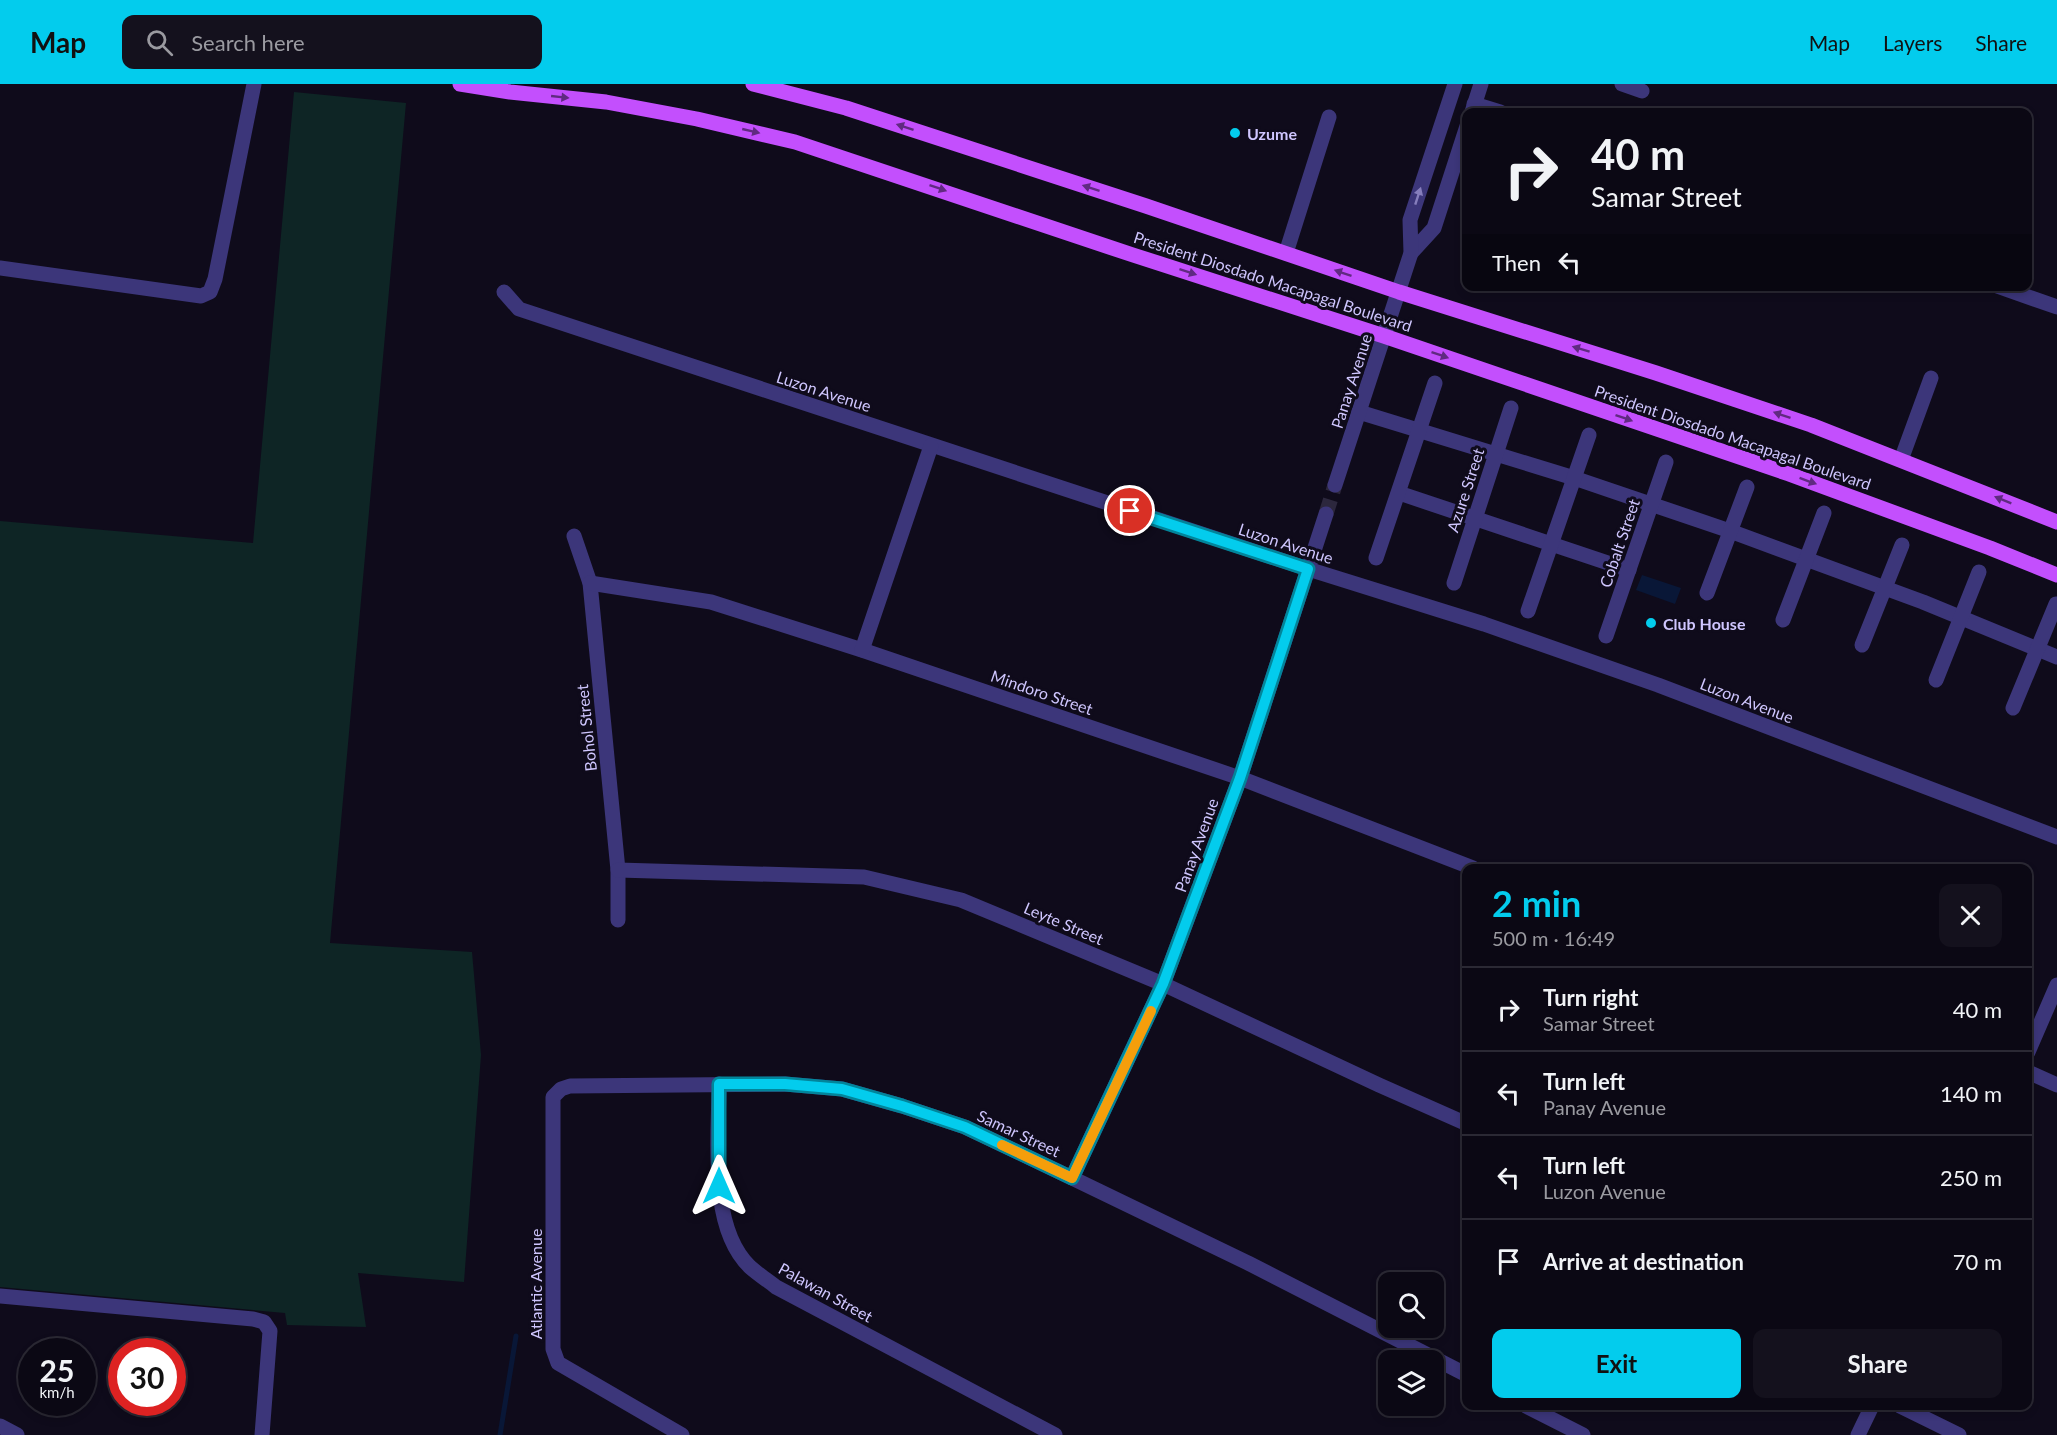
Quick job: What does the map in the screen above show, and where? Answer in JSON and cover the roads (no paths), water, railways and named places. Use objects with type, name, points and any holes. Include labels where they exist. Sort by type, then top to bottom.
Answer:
[{"type":"main road","name":"President Diosdado Macapagal Boulevard","points":[[460,84],[510,92],[606,102],[697,118],[795,142],[1384,336],[1789,474],[2057,575]]},
{"type":"main road","name":"President Diosdado Macapagal Boulevard","points":[[753,84],[846,108],[1398,292],[1656,373],[1811,425],[2057,522]]},
{"type":"street","points":[[0,268],[201,296],[210,292],[215,279],[254,84]]},
{"type":"street","name":"Panay Avenue","points":[[1335,485],[1411,253],[1410,220],[1455,84]]},
{"type":"street","points":[[1473,108],[1481,84]]},
{"type":"street","points":[[1622,84],[1642,91]]},
{"type":"street","points":[[1286,253],[1329,117]]},
{"type":"street","name":"Panay Avenue","points":[[1411,253],[1434,228],[1462,141]]},
{"type":"street","points":[[2011,291],[2057,308]]},
{"type":"street","name":"Luzon Avenue","points":[[504,292],[519,309],[931,446],[1484,624],[1658,685],[2057,837]]},
{"type":"street","points":[[1901,460],[1931,378]]},
{"type":"street","points":[[1376,558],[1435,383]]},
{"type":"street","name":"Azure Street","points":[[1454,583],[1512,408]]},
{"type":"street","points":[[1359,412],[1574,478],[1730,531],[1885,588],[2057,657]]},
{"type":"street","points":[[1528,611],[1589,435]]},
{"type":"street","points":[[862,650],[931,446]]},
{"type":"street","name":"Cobalt Street","points":[[1606,636],[1666,462]]},
{"type":"street","points":[[1707,593],[1747,487]]},
{"type":"street","points":[[1398,493],[1629,570]]},
{"type":"street","points":[[1784,620],[1824,513]]},
{"type":"street","name":"Panay Avenue","points":[[1072,1178],[1163,984],[1240,778],[1326,514]]},
{"type":"street","name":"Bohol Street","points":[[574,536],[590,583],[618,870],[618,920]]},
{"type":"street","points":[[1862,645],[1902,544]]},
{"type":"street","points":[[1936,680],[1979,572]]},
{"type":"street","name":"Mindoro Street","points":[[590,583],[711,602],[862,650],[1240,778],[1463,864]]},
{"type":"street","points":[[2013,708],[2056,603]]},
{"type":"street","name":"Leyte Street","points":[[618,870],[864,877],[961,900],[1163,984],[1462,1122]]},
{"type":"street","points":[[2032,1043],[2057,986]]},
{"type":"street","points":[[2032,1074],[2057,1085]]},
{"type":"street","name":"Palawan Street","points":[[719,1084],[719,1186],[723,1215],[734,1246],[749,1266],[776,1287],[1055,1435]]},
{"type":"street","name":"Samar Street","points":[[553,1097],[561,1089],[570,1086],[785,1084],[842,1089],[902,1106],[965,1127],[1248,1263],[1462,1372]]},
{"type":"street","name":"Atlantic Avenue","points":[[553,1097],[553,1349],[558,1363],[682,1435]]},
{"type":"street","points":[[0,1296],[253,1319],[264,1322],[270,1331],[262,1435]]},
{"type":"street","points":[[1534,1410],[1583,1435]]},
{"type":"street","points":[[1858,1435],[1870,1410]]},
{"type":"street","points":[[1908,1410],[1959,1435]]},
{"type":"street","points":[[0,1426],[17,1435]]},
{"type":"water","points":[[1642,575],[1681,588],[1675,604],[1636,590]]},
{"type":"waterway","points":[[500,1435],[516,1336]]},
{"type":"tunnel","points":[[1326,514],[1335,485]]},
{"type":"place","name":"Uzume","points":[[1235,133]]},
{"type":"place","name":"Club House","points":[[1651,623]]}]
